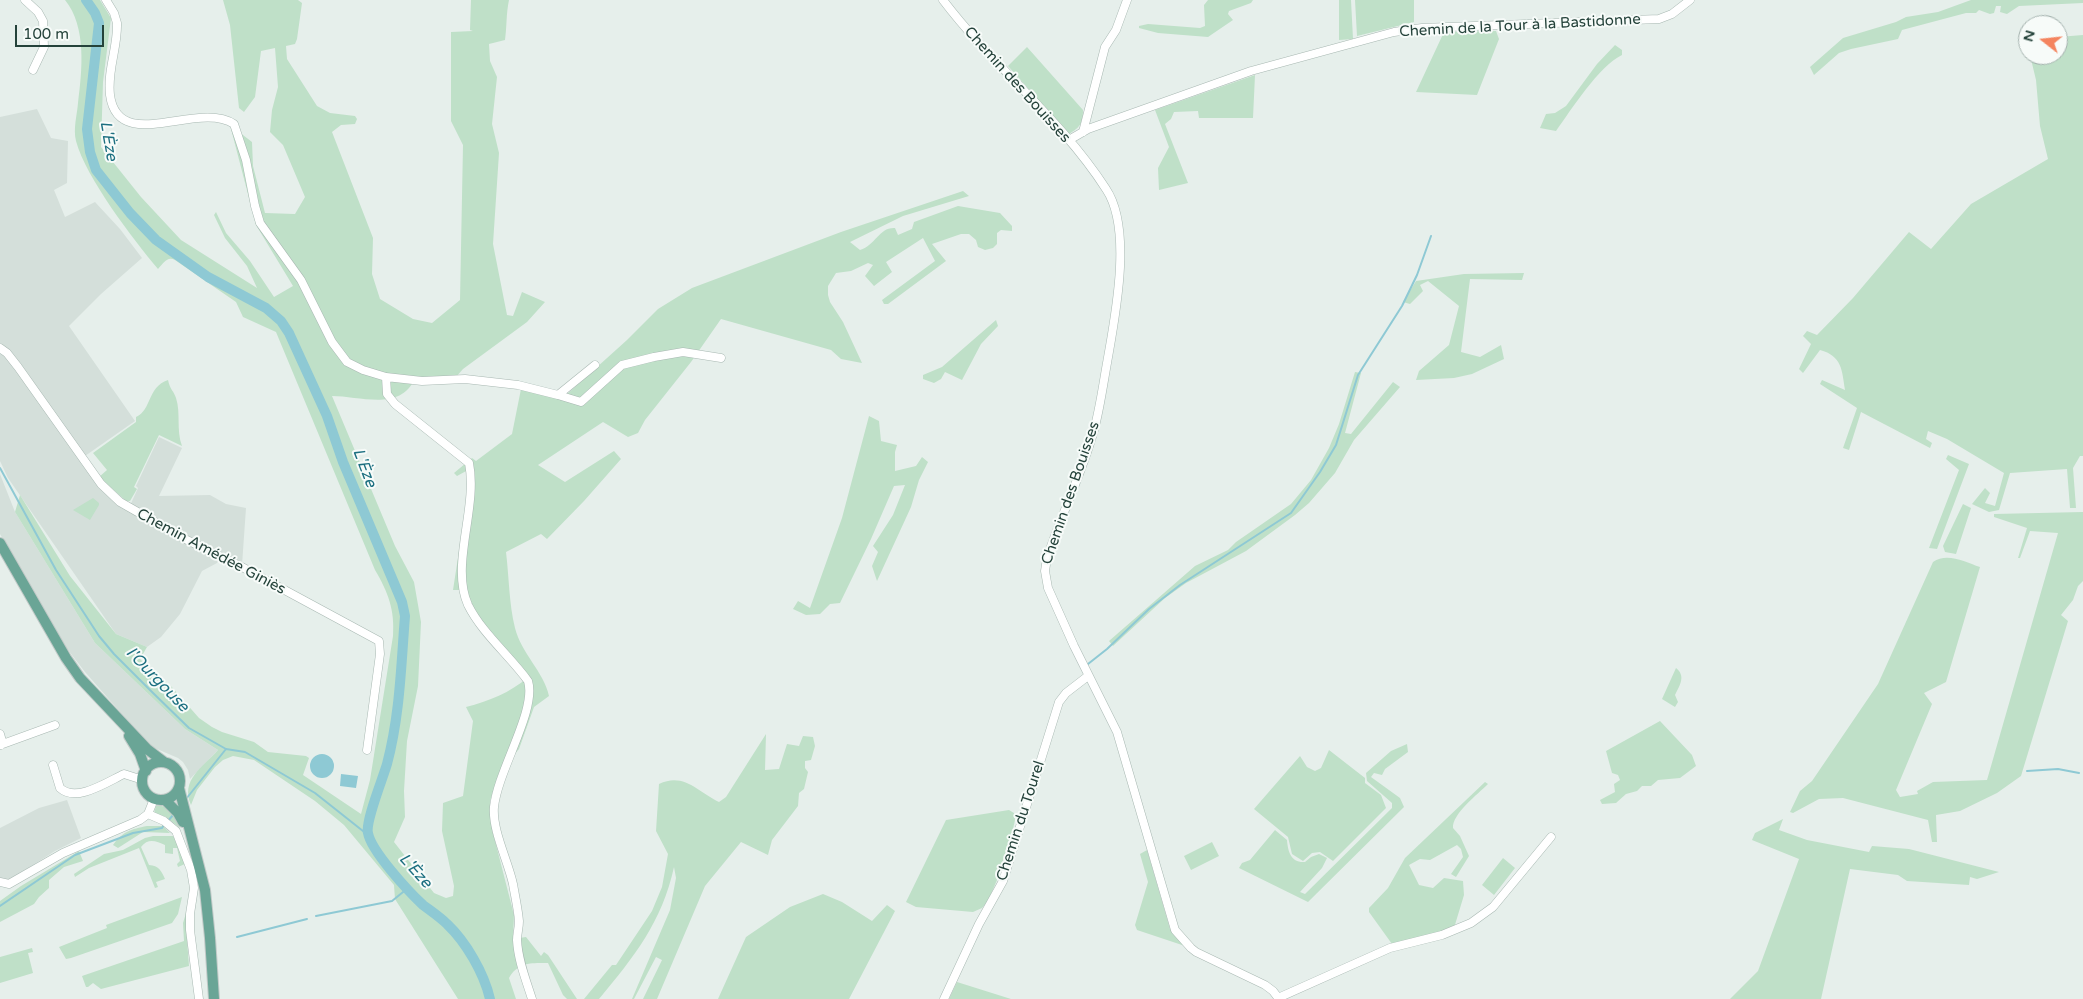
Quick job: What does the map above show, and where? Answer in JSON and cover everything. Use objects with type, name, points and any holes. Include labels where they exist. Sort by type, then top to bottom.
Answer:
[{"type":"main road","points":[[0,543],[72,668],[147,749],[174,767],[178,772],[180,777],[179,788],[189,835],[206,896],[214,999]]},
{"type":"main road","points":[[120,721],[140,754],[144,789],[178,813],[189,835]]},
{"type":"main road","points":[[144,776],[154,764],[164,762]]},
{"type":"main road","points":[[159,799],[176,794],[179,788]]},
{"type":"street","points":[[25,0],[38,12],[43,20],[44,47],[33,70]]},
{"type":"street","points":[[106,0],[117,22],[110,86],[111,98],[119,116],[124,121],[135,124],[193,117],[226,119],[234,124],[246,160],[255,206],[265,231],[301,280],[332,342],[347,362],[363,370],[386,377],[422,381],[465,379],[518,385],[582,402],[622,365],[683,352],[721,358]]},
{"type":"street","name":"Chemin des Bouisses","points":[[943,0],[968,32],[1069,140],[1107,189],[1114,202],[1118,220],[1119,261],[1115,321],[1094,429],[1046,558],[1045,571],[1048,588],[1088,676],[1117,732],[1175,930],[1191,948],[1265,985],[1278,998]]},
{"type":"street","points":[[1083,132],[1105,47],[1116,30],[1127,0]]},
{"type":"street","name":"Chemin de la Tour à la Bastidonne","points":[[1069,140],[1083,132],[1251,71],[1394,32],[1422,28],[1660,18],[1672,14],[1690,0]]},
{"type":"street","name":"Chemin Amédée Giniès","points":[[0,348],[8,353],[101,484],[120,502],[379,641],[380,654],[367,750]]},
{"type":"street","points":[[558,395],[595,364]]},
{"type":"street","points":[[386,377],[387,394],[395,404],[470,463],[473,488],[462,567],[467,602],[484,628],[528,681],[531,690],[528,706],[502,772],[494,809],[513,883],[519,922],[517,940],[521,966],[532,999]]},
{"type":"street","name":"Chemin du Tourel","points":[[944,999],[975,932],[1003,881],[1057,707],[1066,693],[1088,676]]},
{"type":"street","points":[[0,745],[55,724]]},
{"type":"street","points":[[0,734],[2,740],[0,745]]},
{"type":"street","points":[[54,765],[60,788],[71,794],[80,793],[124,774],[144,776]]},
{"type":"street","points":[[0,891],[63,853],[131,824],[148,814],[159,799]]},
{"type":"street","points":[[148,814],[168,823],[176,831],[192,870],[194,888],[190,914],[190,930],[199,999]]},
{"type":"street","points":[[1278,998],[1390,948],[1442,935],[1471,923],[1493,907],[1551,836]]},
{"type":"street","points":[[0,882],[9,884]]},
{"type":"shaded area","points":[[37,109],[51,138],[68,141],[67,183],[54,190],[65,217],[95,202],[120,229],[142,258],[101,294],[69,326],[135,421],[85,456],[95,480],[116,503],[128,510],[138,488],[136,486],[159,437],[182,448],[159,496],[210,495],[226,504],[246,508],[242,565],[222,556],[217,563],[202,571],[180,614],[161,637],[147,647],[116,634],[8,478],[0,461],[0,117]]},
{"type":"shaded area","points":[[0,474],[15,512],[95,643],[185,729],[218,750],[190,779],[188,770],[183,762],[150,746],[85,672],[65,646],[0,534]]},
{"type":"shaded area","points":[[67,800],[81,838],[55,851],[0,886],[0,828],[39,808]]},
{"type":"green space","points":[[65,0],[100,0],[111,18],[103,82],[101,147],[141,197],[181,240],[257,288],[247,266],[225,238],[214,215],[216,212],[226,233],[250,261],[274,297],[293,286],[256,225],[230,125],[252,142],[253,166],[265,213],[295,214],[305,197],[283,145],[270,132],[272,110],[278,87],[275,48],[261,51],[255,97],[244,112],[239,108],[230,25],[223,0],[298,0],[302,3],[297,39],[295,44],[286,46],[287,59],[317,106],[330,113],[355,116],[357,119],[355,124],[341,125],[332,132],[373,238],[372,274],[380,299],[413,319],[432,323],[460,300],[463,145],[451,121],[451,32],[473,31],[470,30],[471,0],[509,0],[505,40],[489,44],[490,61],[497,77],[492,124],[499,153],[493,244],[507,315],[513,316],[522,292],[545,302],[527,322],[463,369],[456,377],[415,378],[409,389],[390,399],[379,400],[332,396],[395,546],[414,582],[421,622],[418,686],[407,741],[404,791],[405,817],[394,842],[434,893],[446,898],[453,896],[454,886],[442,831],[443,803],[463,796],[473,721],[466,707],[499,696],[514,688],[528,677],[484,625],[471,602],[467,590],[453,590],[470,480],[468,470],[457,476],[454,473],[472,458],[476,461],[512,434],[521,389],[566,395],[658,309],[692,288],[841,232],[963,191],[969,196],[903,216],[850,242],[860,250],[870,244],[885,230],[895,228],[898,235],[912,229],[914,222],[958,206],[1000,213],[1012,226],[1012,231],[1001,230],[997,233],[997,244],[993,248],[985,250],[978,247],[976,240],[969,234],[961,234],[932,244],[946,261],[888,304],[884,304],[882,300],[935,261],[923,238],[886,262],[892,272],[874,286],[865,276],[873,265],[868,263],[851,271],[836,273],[828,286],[830,302],[843,322],[862,363],[841,359],[831,350],[721,319],[691,362],[645,420],[638,433],[628,437],[603,422],[538,465],[565,482],[614,451],[621,459],[547,539],[541,534],[506,552],[510,600],[515,628],[522,646],[542,679],[549,696],[534,707],[519,749],[499,773],[490,801],[492,829],[514,915],[513,939],[526,937],[541,956],[544,952],[548,955],[577,999],[567,999],[563,995],[548,963],[542,963],[521,966],[509,978],[516,999],[458,999],[395,899],[394,885],[344,825],[315,801],[254,760],[233,756],[223,760],[197,790],[191,805],[188,788],[191,781],[200,768],[218,750],[185,729],[95,643],[15,512],[20,495],[70,576],[116,634],[147,647],[140,659],[157,676],[170,685],[199,718],[222,732],[254,742],[268,752],[306,756],[309,758],[303,775],[361,814],[370,780],[393,636],[392,609],[387,594],[375,570],[276,332],[243,317],[236,302],[175,260],[170,259],[164,262],[158,269],[111,208],[81,156],[75,136],[81,63],[80,36],[72,11]]},
{"type":"green space","points":[[1208,0],[1253,0],[1251,3],[1229,11],[1228,14],[1233,20],[1208,37],[1158,33],[1139,28],[1139,26],[1148,24],[1200,28],[1205,26],[1204,5]]},
{"type":"green space","points":[[1339,0],[1351,0],[1353,39],[1339,40]]},
{"type":"green space","points":[[1355,0],[1414,0],[1414,22],[1357,36]]},
{"type":"green space","points":[[1971,0],[2083,0],[2083,3],[2019,6],[2007,14],[2000,12],[2001,6],[1996,6],[1994,13],[1990,14],[1979,10],[1976,13],[1966,13],[1902,30],[1898,39],[1839,53],[1814,75],[1810,67],[1843,38],[1896,22],[1906,17],[1938,12]]},
{"type":"green space","points":[[1496,31],[1499,39],[1477,95],[1416,92],[1444,32]]},
{"type":"green space","points":[[2083,35],[2083,456],[2080,456],[2073,468],[2076,508],[2070,508],[2067,469],[2010,473],[1999,510],[1989,512],[1972,504],[1985,488],[1990,493],[1985,503],[1995,506],[2004,473],[1947,439],[1928,431],[1926,439],[1932,443],[1930,448],[1861,412],[1849,450],[1843,448],[1857,408],[1820,384],[1822,380],[1845,390],[1842,370],[1833,356],[1820,350],[1803,373],[1799,369],[1811,344],[1803,336],[1807,331],[1817,335],[1853,298],[1909,232],[1931,249],[1971,204],[2048,159],[2040,126],[2036,80],[2032,65],[2068,65],[2068,36]]},
{"type":"green space","points":[[1615,45],[1622,50],[1622,55],[1595,78],[1556,131],[1540,128],[1546,114],[1555,113],[1566,106],[1597,64]]},
{"type":"green space","points":[[1027,47],[1083,110],[1080,125],[1069,134],[1008,66]]},
{"type":"green space","points":[[1255,75],[1253,118],[1199,118],[1198,111],[1174,112],[1171,119],[1165,124],[1188,183],[1159,190],[1158,168],[1169,147],[1155,110]]},
{"type":"green space","points":[[1524,273],[1522,280],[1470,279],[1461,352],[1480,357],[1501,345],[1504,359],[1472,374],[1454,378],[1416,380],[1419,371],[1449,345],[1459,306],[1428,281],[1420,285],[1423,291],[1410,304],[1403,302],[1416,281],[1464,274]]},
{"type":"green space","points":[[996,320],[998,326],[981,344],[962,380],[945,372],[941,379],[934,383],[923,379],[923,375],[942,367]]},
{"type":"green space","points":[[1355,372],[1361,373],[1345,433],[1351,434],[1393,382],[1400,387],[1354,440],[1335,473],[1309,503],[1246,551],[1186,583],[1165,598],[1113,646],[1109,641],[1195,566],[1228,550],[1236,542],[1291,504],[1311,480],[1329,448],[1339,424]]},
{"type":"green space","points":[[168,380],[177,404],[179,434],[182,446],[159,435],[134,487],[137,489],[130,501],[126,501],[99,477],[107,470],[93,453],[136,422],[136,417],[145,409],[156,388]]},
{"type":"green space","points":[[869,416],[879,421],[881,441],[897,445],[895,471],[916,466],[922,457],[928,462],[919,480],[911,507],[877,581],[872,566],[878,552],[873,546],[893,515],[905,485],[894,486],[840,603],[830,604],[820,614],[806,615],[793,609],[798,601],[810,608],[842,518]]},
{"type":"green space","points":[[1948,455],[1969,464],[1937,549],[1929,548],[1959,470],[1946,459]]},
{"type":"green space","points":[[93,498],[99,505],[90,520],[73,510]]},
{"type":"green space","points":[[1963,504],[1971,508],[1956,554],[1945,552],[1943,546]]},
{"type":"green space","points":[[2083,512],[2083,581],[2078,586],[2073,600],[2061,615],[2068,621],[2021,776],[1997,793],[1960,811],[1936,815],[1937,842],[1932,842],[1928,820],[1843,798],[1819,799],[1793,813],[1790,812],[1800,791],[1812,781],[1878,684],[1933,562],[1944,558],[1956,559],[1980,567],[1946,682],[1924,693],[1932,704],[1896,790],[1900,797],[1918,794],[1917,791],[1933,782],[1987,780],[2058,533],[2030,531],[2020,558],[2018,558],[2027,528],[1994,517],[1994,514]]},
{"type":"green space","points":[[1676,668],[1681,677],[1675,695],[1678,702],[1675,707],[1662,699]]},
{"type":"green space","points":[[1660,721],[1692,755],[1696,766],[1680,778],[1658,780],[1651,786],[1642,786],[1637,791],[1626,794],[1616,803],[1602,804],[1600,800],[1615,792],[1614,784],[1620,780],[1618,775],[1612,773],[1606,751]]},
{"type":"green space","points":[[766,734],[765,770],[779,769],[787,744],[799,746],[803,736],[813,737],[815,746],[811,760],[805,761],[805,768],[808,772],[804,789],[799,793],[798,806],[772,840],[768,855],[741,842],[705,886],[657,999],[643,999],[662,960],[656,957],[634,999],[632,999],[670,910],[676,878],[674,867],[662,905],[635,953],[599,999],[584,999],[612,965],[616,965],[652,911],[662,887],[668,854],[656,831],[659,784],[676,780],[683,782],[719,802],[726,797]]},
{"type":"green space","points":[[1407,744],[1408,752],[1385,769],[1382,775],[1374,773],[1371,777],[1400,798],[1404,807],[1308,902],[1239,868],[1242,863],[1250,860],[1275,830],[1287,840],[1289,852],[1296,861],[1305,862],[1319,854],[1327,858],[1322,868],[1300,892],[1305,894],[1392,808],[1392,803],[1367,781],[1366,773],[1391,751]]},
{"type":"green space","points":[[1329,750],[1365,778],[1365,783],[1381,795],[1386,808],[1333,861],[1320,852],[1312,853],[1303,861],[1292,854],[1288,837],[1254,809],[1300,756],[1307,767],[1315,771],[1321,768]]},
{"type":"green space","points":[[1485,782],[1488,784],[1466,804],[1454,822],[1453,828],[1460,836],[1469,856],[1456,877],[1451,874],[1463,857],[1461,849],[1457,845],[1430,860],[1420,859],[1409,865],[1419,885],[1433,888],[1444,878],[1463,881],[1464,895],[1454,928],[1392,944],[1369,912],[1369,908],[1388,888],[1405,858]]},
{"type":"green space","points":[[156,806],[169,809],[180,828],[166,817],[154,813]]},
{"type":"green space","points":[[1009,810],[1014,813],[1013,829],[997,880],[988,901],[982,908],[973,912],[916,907],[906,902],[946,820]]},
{"type":"green space","points":[[1783,819],[1779,830],[1807,840],[1869,852],[1872,846],[1909,849],[1999,872],[1977,879],[1970,877],[1969,885],[1907,881],[1898,875],[1850,869],[1821,999],[1730,999],[1758,971],[1799,859],[1752,840],[1755,833]]},
{"type":"green space","points":[[147,826],[163,826],[170,833],[143,832],[118,848],[113,845],[127,832]]},
{"type":"green space","points":[[173,836],[179,845],[185,864],[178,867],[177,864],[180,861],[177,848],[173,848],[173,854],[165,853],[165,845],[152,841],[146,842],[141,847],[149,865],[159,869],[165,879],[156,882],[158,887],[155,888],[139,848],[89,868],[75,877],[74,874],[104,854],[123,850],[145,838]]},
{"type":"green space","points":[[1212,842],[1219,856],[1191,870],[1184,856]]},
{"type":"green space","points":[[1147,850],[1170,929],[1188,947],[1137,930],[1135,925],[1148,882],[1140,854]]},
{"type":"green space","points":[[79,851],[83,861],[64,867],[49,880],[49,888],[34,904],[0,922],[0,901]]},
{"type":"green space","points":[[1503,858],[1515,868],[1494,895],[1482,885]]},
{"type":"green space","points":[[823,894],[842,902],[872,921],[887,905],[895,911],[849,999],[718,999],[746,937],[790,907]]},
{"type":"green space","points":[[182,897],[178,914],[172,923],[71,958],[66,959],[59,947],[107,928],[106,925]]},
{"type":"green space","points":[[187,910],[186,926],[189,966],[101,989],[93,983],[86,987],[82,976],[184,941],[183,923]]},
{"type":"green space","points":[[32,948],[33,952],[28,953],[33,973],[0,983],[0,957]]},
{"type":"green space","points":[[957,982],[1011,999],[949,999]]},
{"type":"water","points":[[322,754],[327,755],[333,761],[333,771],[327,777],[322,778],[317,777],[311,771],[310,766],[311,761],[317,755]]},
{"type":"water","points":[[341,774],[358,776],[356,788],[340,786]]},
{"type":"waterway","name":"L'Èze","points":[[86,0],[99,23],[87,129],[90,152],[96,170],[130,213],[156,240],[208,277],[266,308],[281,321],[289,333],[327,416],[343,462],[402,602],[405,616],[395,727],[387,764],[369,820],[368,833],[376,850],[400,881],[423,905],[447,924],[461,940],[479,969],[490,999]]},
{"type":"waterway","points":[[1088,664],[1107,649],[1149,609],[1180,585],[1291,513],[1320,472],[1336,445],[1358,375],[1402,306],[1417,275],[1431,236]]},
{"type":"waterway","name":"l'Ourgouse","points":[[0,468],[56,570],[99,636],[150,690],[189,728],[226,749],[245,752],[315,793],[368,835]]},
{"type":"waterway","points":[[186,799],[226,749]]},
{"type":"waterway","points":[[2027,771],[2058,769],[2079,773]]},
{"type":"waterway","points":[[167,822],[174,814]]},
{"type":"waterway","points":[[0,906],[75,855],[133,833],[162,828],[164,825]]},
{"type":"waterway","points":[[316,916],[392,901],[408,888]]},
{"type":"waterway","points":[[237,937],[307,919]]}]
